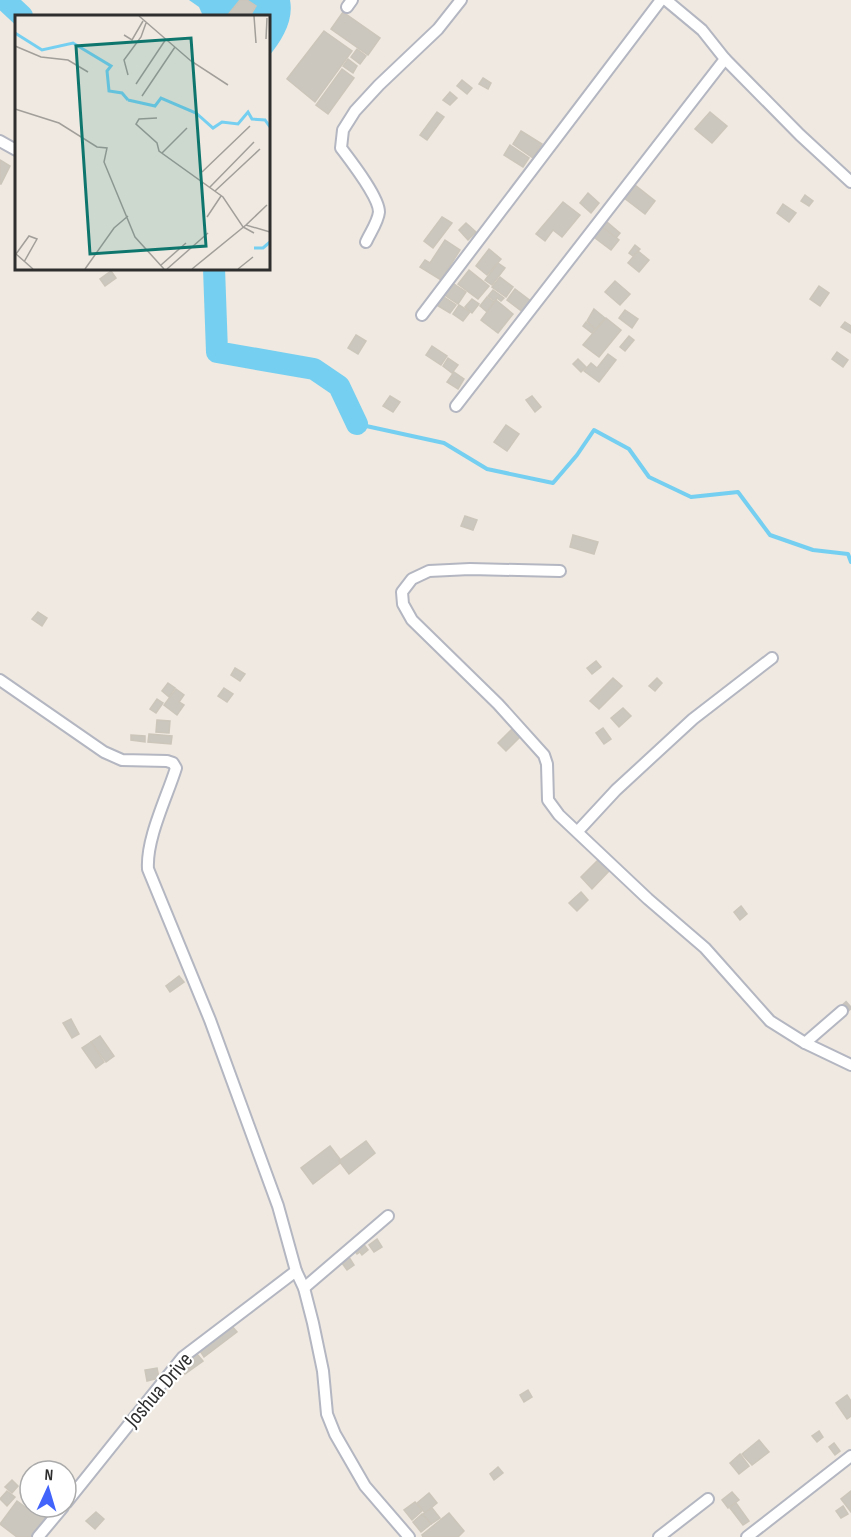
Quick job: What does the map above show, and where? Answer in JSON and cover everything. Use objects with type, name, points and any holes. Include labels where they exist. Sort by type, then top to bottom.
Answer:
[{"type":"street","points":[[366,242],[379,215],[378,206],[360,173],[341,148],[343,130],[363,102],[438,29],[461,0]]},
{"type":"street","points":[[422,315],[661,0]]},
{"type":"street","points":[[666,0],[702,30],[725,59],[800,135],[851,182]]},
{"type":"street","points":[[456,405],[725,59]]},
{"type":"street","points":[[0,141],[15,149]]},
{"type":"street","points":[[560,571],[429,571],[407,583],[402,592],[403,604],[412,620],[498,704],[544,755],[547,764],[548,800],[559,815],[648,899],[705,948],[771,1021],[805,1043],[851,1065]]},
{"type":"street","points":[[578,831],[616,790],[693,719],[772,658]]},
{"type":"street","points":[[0,680],[104,753],[122,760],[167,761],[173,763],[176,768],[156,826],[148,869],[234,1084],[278,1206],[296,1271],[304,1288],[323,1371],[327,1414],[335,1434],[365,1486],[409,1537]]},
{"type":"street","points":[[805,1043],[842,1011]]},
{"type":"street","points":[[304,1288],[388,1215]]},
{"type":"street","name":"Joshua Drive","points":[[78,1488],[183,1357],[296,1271]]},
{"type":"street","points":[[747,1537],[851,1456]]},
{"type":"street","points":[[659,1537],[708,1499]]},
{"type":"street","points":[[38,1537],[53,1519]]},
{"type":"water","points":[[189,0],[290,0],[291,8],[289,23],[270,55],[270,15],[203,15],[199,7]]},
{"type":"building","points":[[240,0],[247,0],[256,6],[251,15],[228,15]]},
{"type":"building","points":[[343,12],[380,38],[368,55],[331,29]]},
{"type":"building","points":[[324,31],[352,51],[315,102],[287,79]]},
{"type":"building","points":[[357,49],[366,56],[360,64],[351,57]]},
{"type":"building","points":[[348,59],[357,66],[353,73],[343,66]]},
{"type":"building","points":[[342,69],[354,78],[328,114],[316,105]]},
{"type":"building","points":[[483,78],[491,83],[488,89],[479,84]]},
{"type":"building","points":[[462,80],[472,88],[467,94],[457,86]]},
{"type":"building","points":[[450,92],[457,98],[450,105],[443,100]]},
{"type":"building","points":[[437,112],[444,117],[427,140],[420,135]]},
{"type":"building","points":[[710,112],[727,126],[712,143],[695,129]]},
{"type":"building","points":[[521,131],[542,144],[533,158],[513,144]]},
{"type":"building","points":[[510,145],[529,158],[523,167],[504,155]]},
{"type":"building","points":[[0,160],[10,166],[1,184],[0,184]]},
{"type":"building","points":[[635,185],[655,201],[645,214],[624,198]]},
{"type":"building","points":[[588,193],[599,203],[591,213],[580,203]]},
{"type":"building","points":[[805,195],[813,201],[809,206],[801,201]]},
{"type":"building","points":[[563,202],[580,215],[562,237],[553,230],[545,241],[536,234]]},
{"type":"building","points":[[783,204],[796,213],[789,222],[777,213]]},
{"type":"building","points":[[442,217],[452,223],[433,248],[424,241]]},
{"type":"building","points":[[607,222],[620,233],[616,238],[602,227]]},
{"type":"building","points":[[466,223],[476,232],[468,240],[459,230]]},
{"type":"building","points":[[602,227],[619,240],[611,250],[594,237]]},
{"type":"building","points":[[445,240],[460,250],[441,280],[420,267],[425,260],[430,263]]},
{"type":"building","points":[[635,245],[640,249],[633,256],[629,253]]},
{"type":"building","points":[[489,249],[501,259],[487,275],[476,266]]},
{"type":"building","points":[[638,251],[649,260],[639,272],[628,263]]},
{"type":"building","points":[[498,263],[505,268],[492,285],[485,280]]},
{"type":"building","points":[[469,270],[489,286],[478,299],[458,284]]},
{"type":"building","points":[[111,271],[116,278],[105,286],[100,279]]},
{"type":"building","points":[[500,277],[513,287],[506,297],[492,287]]},
{"type":"building","points":[[615,281],[630,294],[620,305],[605,292]]},
{"type":"building","points":[[451,282],[466,292],[458,304],[443,294]]},
{"type":"building","points":[[819,286],[829,293],[820,306],[810,299]]},
{"type":"building","points":[[515,289],[532,302],[524,313],[507,300]]},
{"type":"building","points":[[493,290],[504,298],[501,301],[497,298],[495,301],[488,296]]},
{"type":"building","points":[[441,295],[456,305],[450,313],[435,304]]},
{"type":"building","points":[[487,297],[494,302],[487,312],[480,306]]},
{"type":"building","points":[[472,299],[479,304],[472,313],[465,307]]},
{"type":"building","points":[[496,300],[513,314],[498,333],[481,320]]},
{"type":"building","points":[[459,305],[470,312],[463,321],[453,314]]},
{"type":"building","points":[[594,309],[605,318],[596,329],[587,321]]},
{"type":"building","points":[[625,310],[638,319],[632,328],[619,318]]},
{"type":"building","points":[[606,318],[621,330],[599,357],[583,345]]},
{"type":"building","points":[[586,322],[595,329],[592,333],[583,326]]},
{"type":"building","points":[[845,322],[851,326],[851,333],[841,327]]},
{"type":"building","points":[[356,335],[366,341],[358,354],[348,348]]},
{"type":"building","points":[[629,336],[634,340],[625,351],[620,347]]},
{"type":"building","points":[[432,346],[447,356],[441,365],[426,355]]},
{"type":"building","points":[[837,352],[848,360],[843,367],[832,359]]},
{"type":"building","points":[[608,354],[616,360],[599,382],[584,371],[591,363],[597,368]]},
{"type":"building","points":[[448,358],[458,365],[452,373],[443,366]]},
{"type":"building","points":[[578,359],[586,367],[581,372],[573,364]]},
{"type":"building","points":[[454,372],[464,379],[458,389],[447,382]]},
{"type":"building","points":[[390,396],[400,402],[393,412],[383,406]]},
{"type":"building","points":[[532,396],[541,407],[535,412],[526,400]]},
{"type":"building","points":[[506,425],[519,434],[507,451],[494,442]]},
{"type":"building","points":[[465,516],[477,520],[473,530],[461,526]]},
{"type":"building","points":[[573,535],[598,542],[594,554],[570,547]]},
{"type":"building","points":[[38,612],[47,618],[42,626],[32,619]]},
{"type":"building","points":[[596,661],[601,667],[592,674],[587,668]]},
{"type":"building","points":[[235,668],[245,674],[240,681],[231,675]]},
{"type":"building","points":[[613,678],[622,686],[599,709],[590,701]]},
{"type":"building","points":[[657,678],[662,683],[655,691],[649,686]]},
{"type":"building","points":[[168,683],[175,688],[169,697],[162,691]]},
{"type":"building","points":[[224,688],[233,694],[227,702],[218,696]]},
{"type":"building","points":[[176,689],[184,695],[179,702],[184,705],[177,715],[164,705]]},
{"type":"building","points":[[157,699],[163,703],[156,713],[150,709]]},
{"type":"building","points":[[623,708],[631,716],[619,727],[611,718]]},
{"type":"building","points":[[157,720],[170,721],[169,733],[156,732]]},
{"type":"building","points":[[603,728],[611,739],[604,744],[596,733]]},
{"type":"building","points":[[512,729],[520,737],[506,751],[498,743]]},
{"type":"building","points":[[149,734],[172,736],[171,744],[148,742]]},
{"type":"building","points":[[131,735],[145,736],[145,742],[131,740]]},
{"type":"building","points":[[599,859],[610,870],[592,889],[581,877]]},
{"type":"building","points":[[581,892],[588,900],[577,911],[569,903]]},
{"type":"building","points":[[741,906],[747,914],[740,920],[734,912]]},
{"type":"building","points":[[179,976],[184,982],[170,992],[166,986]]},
{"type":"building","points":[[71,1019],[79,1034],[72,1038],[63,1023]]},
{"type":"building","points":[[100,1036],[114,1056],[106,1062],[91,1042]]},
{"type":"building","points":[[91,1042],[104,1062],[96,1068],[82,1048]]},
{"type":"building","points":[[366,1141],[375,1153],[349,1174],[339,1161]]},
{"type":"building","points":[[330,1146],[340,1159],[340,1163],[313,1184],[301,1168]]},
{"type":"building","points":[[377,1239],[382,1247],[374,1252],[369,1245]]},
{"type":"building","points":[[362,1242],[368,1250],[362,1255],[360,1252],[357,1254],[353,1249]]},
{"type":"building","points":[[347,1254],[354,1265],[347,1270],[339,1259]]},
{"type":"building","points":[[230,1324],[237,1332],[204,1357],[198,1348]]},
{"type":"building","points":[[197,1354],[203,1361],[185,1374],[179,1366]]},
{"type":"building","points":[[157,1368],[159,1378],[147,1381],[145,1370]]},
{"type":"building","points":[[528,1390],[532,1397],[524,1402],[520,1395]]},
{"type":"building","points":[[847,1395],[851,1401],[851,1416],[847,1419],[836,1403]]},
{"type":"building","points":[[819,1431],[823,1437],[817,1442],[812,1436]]},
{"type":"building","points":[[759,1440],[769,1452],[752,1465],[742,1454]]},
{"type":"building","points":[[834,1443],[840,1451],[835,1455],[829,1447]]},
{"type":"building","points":[[740,1454],[749,1466],[739,1474],[730,1463]]},
{"type":"building","points":[[498,1467],[503,1473],[494,1480],[490,1474]]},
{"type":"building","points":[[12,1480],[18,1486],[12,1493],[5,1487]]},
{"type":"building","points":[[7,1491],[15,1497],[7,1506],[0,1499]]},
{"type":"building","points":[[851,1491],[851,1512],[841,1499]]},
{"type":"building","points":[[732,1492],[739,1500],[728,1508],[722,1500]]},
{"type":"building","points":[[429,1493],[437,1503],[425,1513],[417,1503]]},
{"type":"building","points":[[17,1501],[18,1519],[46,1519],[31,1537],[17,1537],[0,1524]]},
{"type":"building","points":[[415,1502],[422,1511],[412,1520],[404,1510]]},
{"type":"building","points":[[736,1503],[749,1521],[743,1525],[730,1508]]},
{"type":"building","points":[[843,1506],[848,1514],[841,1518],[836,1511]]},
{"type":"building","points":[[432,1508],[440,1518],[431,1524],[423,1514]]},
{"type":"building","points":[[96,1512],[104,1519],[95,1529],[86,1521]]},
{"type":"building","points":[[449,1513],[464,1531],[458,1537],[423,1537],[422,1535]]},
{"type":"building","points":[[422,1514],[431,1524],[421,1532],[413,1522]]},
{"type":"waterway","points":[[5,0],[21,15]]},
{"type":"waterway","points":[[214,270],[217,352],[314,369],[339,386],[357,424]]},
{"type":"waterway","points":[[357,424],[444,443],[487,469],[553,483],[577,455],[594,430],[629,449],[649,477],[691,497],[738,492],[770,535],[813,550],[848,554],[851,562]]},
{"type":"tunnel","points":[[842,1011],[851,1003]]}]
